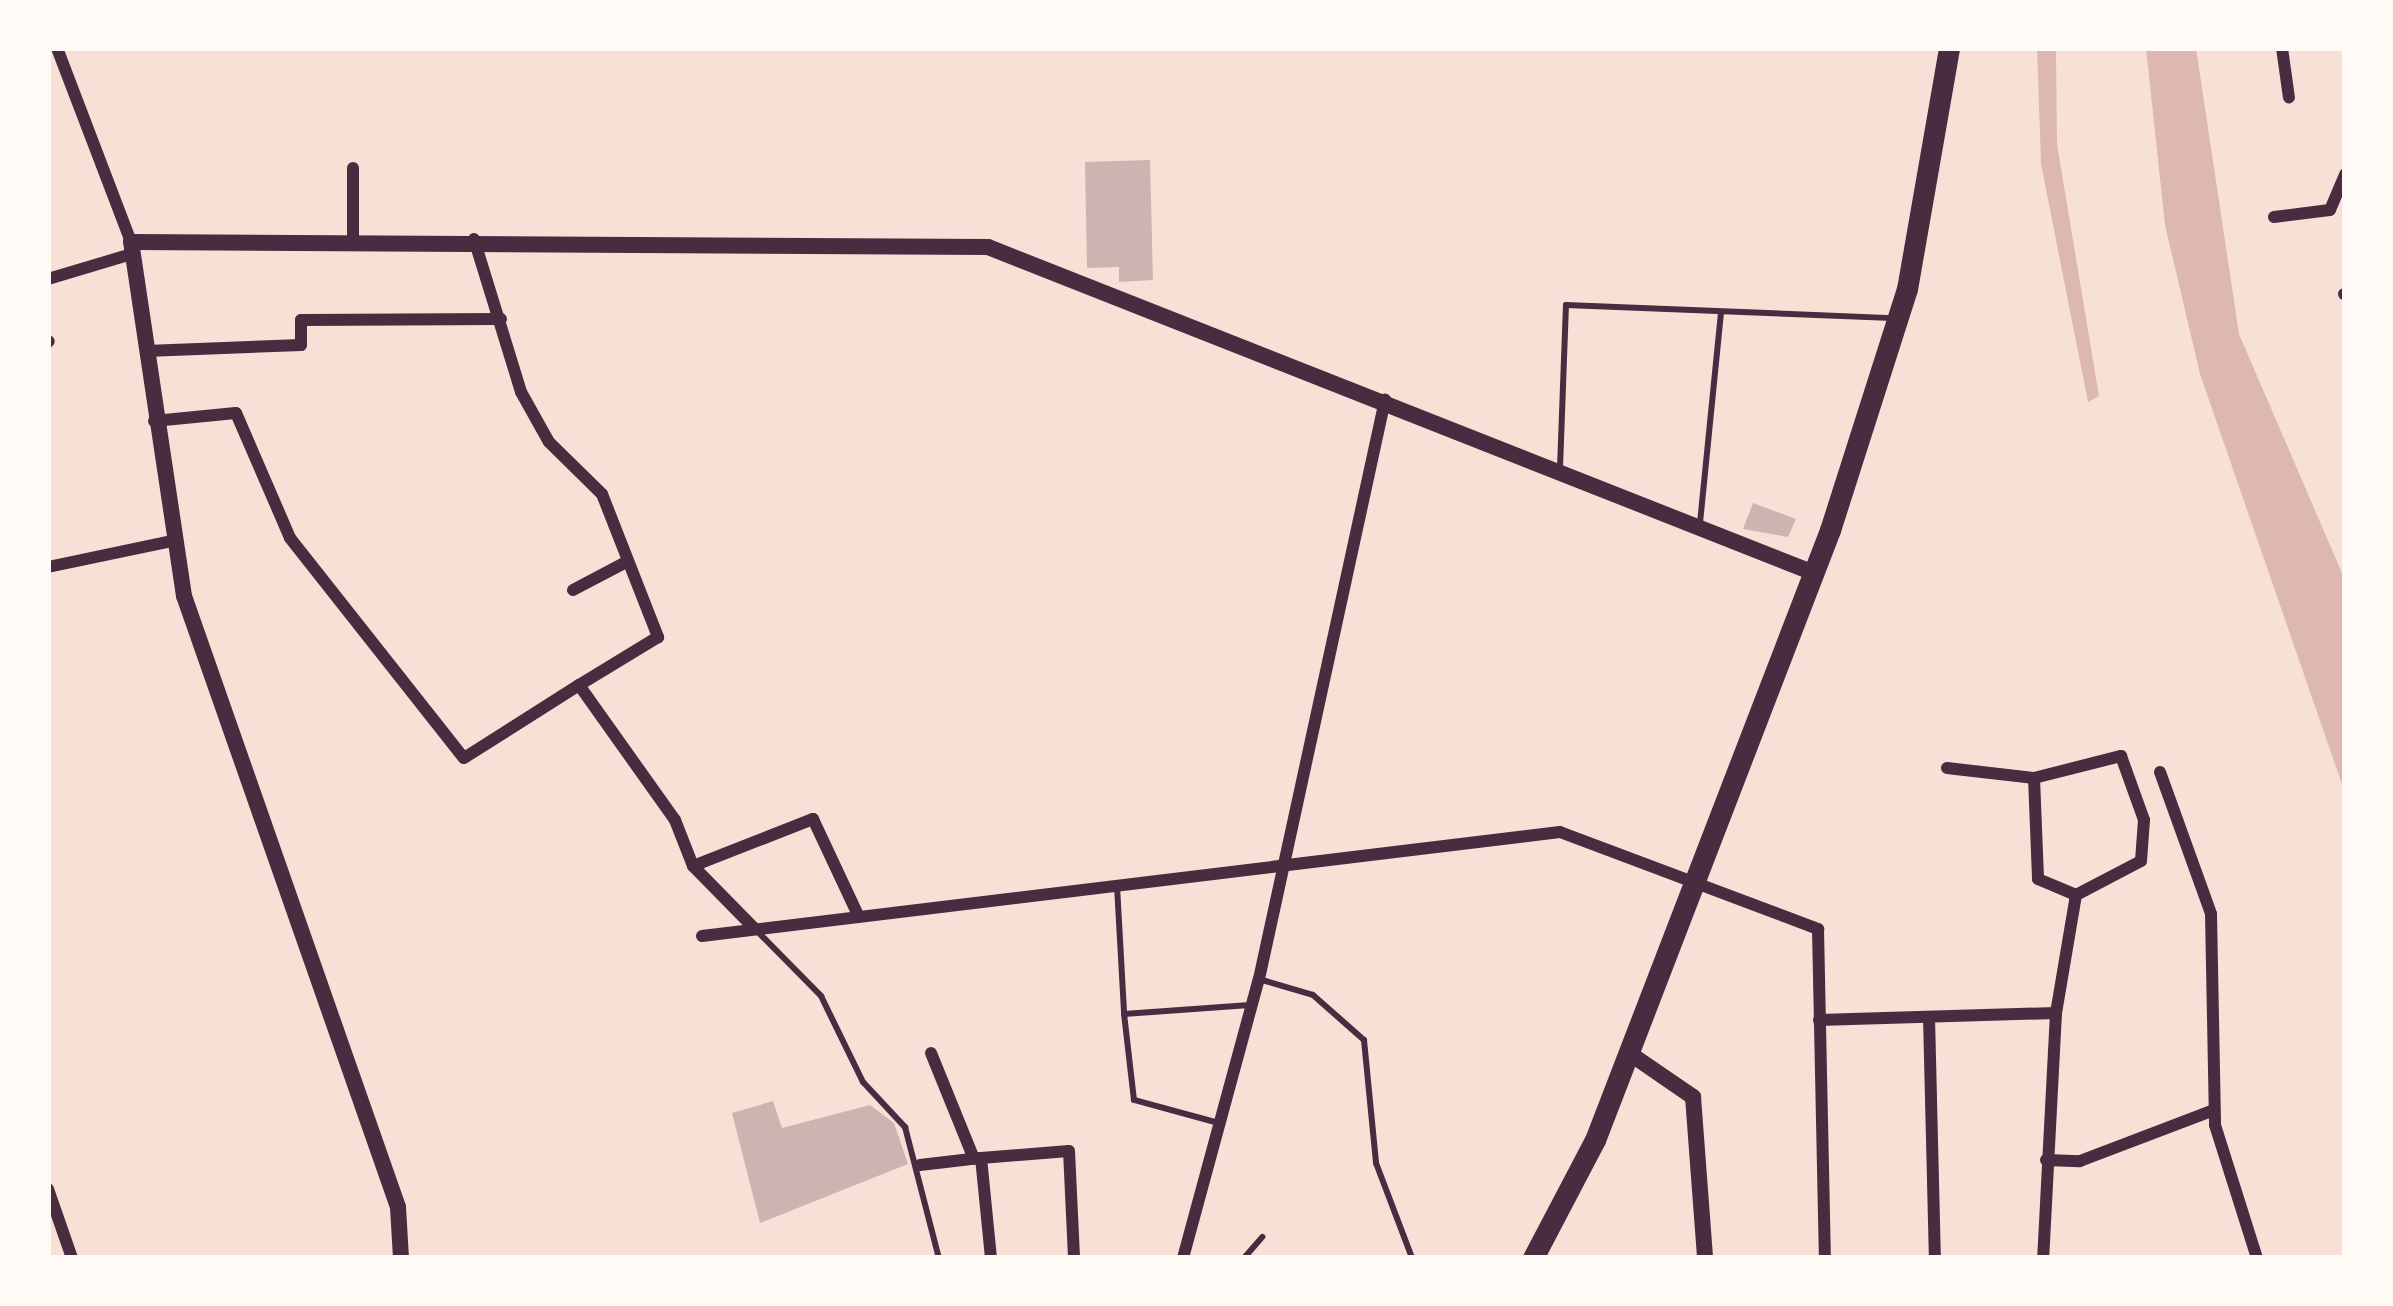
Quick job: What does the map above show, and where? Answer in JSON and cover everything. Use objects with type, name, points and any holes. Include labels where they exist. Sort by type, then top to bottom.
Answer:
[{"type":"highway","points":[[1533,1258],[1629,1053],[1814,573],[1898,318],[1949,48]]},
{"type":"street","points":[[57,48],[132,248],[171,542],[238,768],[398,1208],[401,1258]]},
{"type":"street","points":[[2282,48],[2290,98]]},
{"type":"street","points":[[353,168],[353,238]]},
{"type":"street","points":[[2274,217],[2330,210],[2345,174]]},
{"type":"street","points":[[154,421],[236,413],[290,538],[464,758],[658,637],[602,494],[548,442],[521,392],[474,237]]},
{"type":"street","points":[[48,279],[132,248],[353,238],[962,242],[1385,399],[1814,573]]},
{"type":"street","points":[[146,351],[301,345],[301,320],[501,319]]},
{"type":"street","points":[[1183,1258],[1215,1122],[1259,979],[1385,399]]},
{"type":"street","points":[[48,567],[171,542]]},
{"type":"street","points":[[573,590],[628,561]]},
{"type":"street","points":[[579,685],[675,820],[693,866],[754,929]]},
{"type":"street","points":[[1947,768],[2034,778],[2121,756],[2144,820],[2141,861],[2076,896]]},
{"type":"street","points":[[2160,772],[2211,914],[2221,1016],[2214,1110],[2257,1258]]},
{"type":"street","points":[[2034,778],[2038,879],[2076,896]]},
{"type":"street","points":[[693,866],[813,819],[859,916]]},
{"type":"street","points":[[702,936],[1560,832],[1818,928],[1826,1258]]},
{"type":"street","points":[[2044,1258],[2056,1013],[2076,896]]},
{"type":"street","points":[[1819,1021],[2056,1013]]},
{"type":"street","points":[[1929,1017],[1935,1258]]},
{"type":"street","points":[[931,1053],[978,1159],[991,1258]]},
{"type":"street","points":[[1629,1053],[1693,1097],[1705,1258]]},
{"type":"street","points":[[2047,1160],[2080,1161],[2214,1110]]},
{"type":"street","points":[[920,1165],[1069,1151],[1074,1258]]},
{"type":"street","points":[[48,1189],[72,1258]]},
{"type":"lane","points":[[1560,472],[1566,305],[1898,318]]},
{"type":"lane","points":[[1699,527],[1721,312]]},
{"type":"lane","points":[[1117,886],[1133,1100],[1215,1122]]},
{"type":"lane","points":[[754,929],[821,995],[839,1045],[905,1127],[920,1165],[939,1258]]},
{"type":"lane","points":[[1259,979],[1313,995],[1364,1040],[1376,1163],[1412,1258]]},
{"type":"lane","points":[[1124,1014],[1250,1005]]},
{"type":"lane","points":[[1244,1258],[1262,1238]]},
{"type":"shaded area","points":[[2037,48],[2056,48],[2057,144],[2099,396],[2088,402],[2041,164]]},
{"type":"shaded area","points":[[2146,48],[2196,48],[2239,334],[2345,580],[2345,793],[2200,374],[2165,225]]},
{"type":"building","points":[[1150,160],[1153,280],[1119,282],[1119,267],[1087,268],[1085,162]]},
{"type":"building","points":[[1753,503],[1796,519],[1788,537],[1743,529]]},
{"type":"building","points":[[773,1101],[782,1128],[870,1105],[894,1123],[908,1164],[760,1223],[732,1113]]}]
